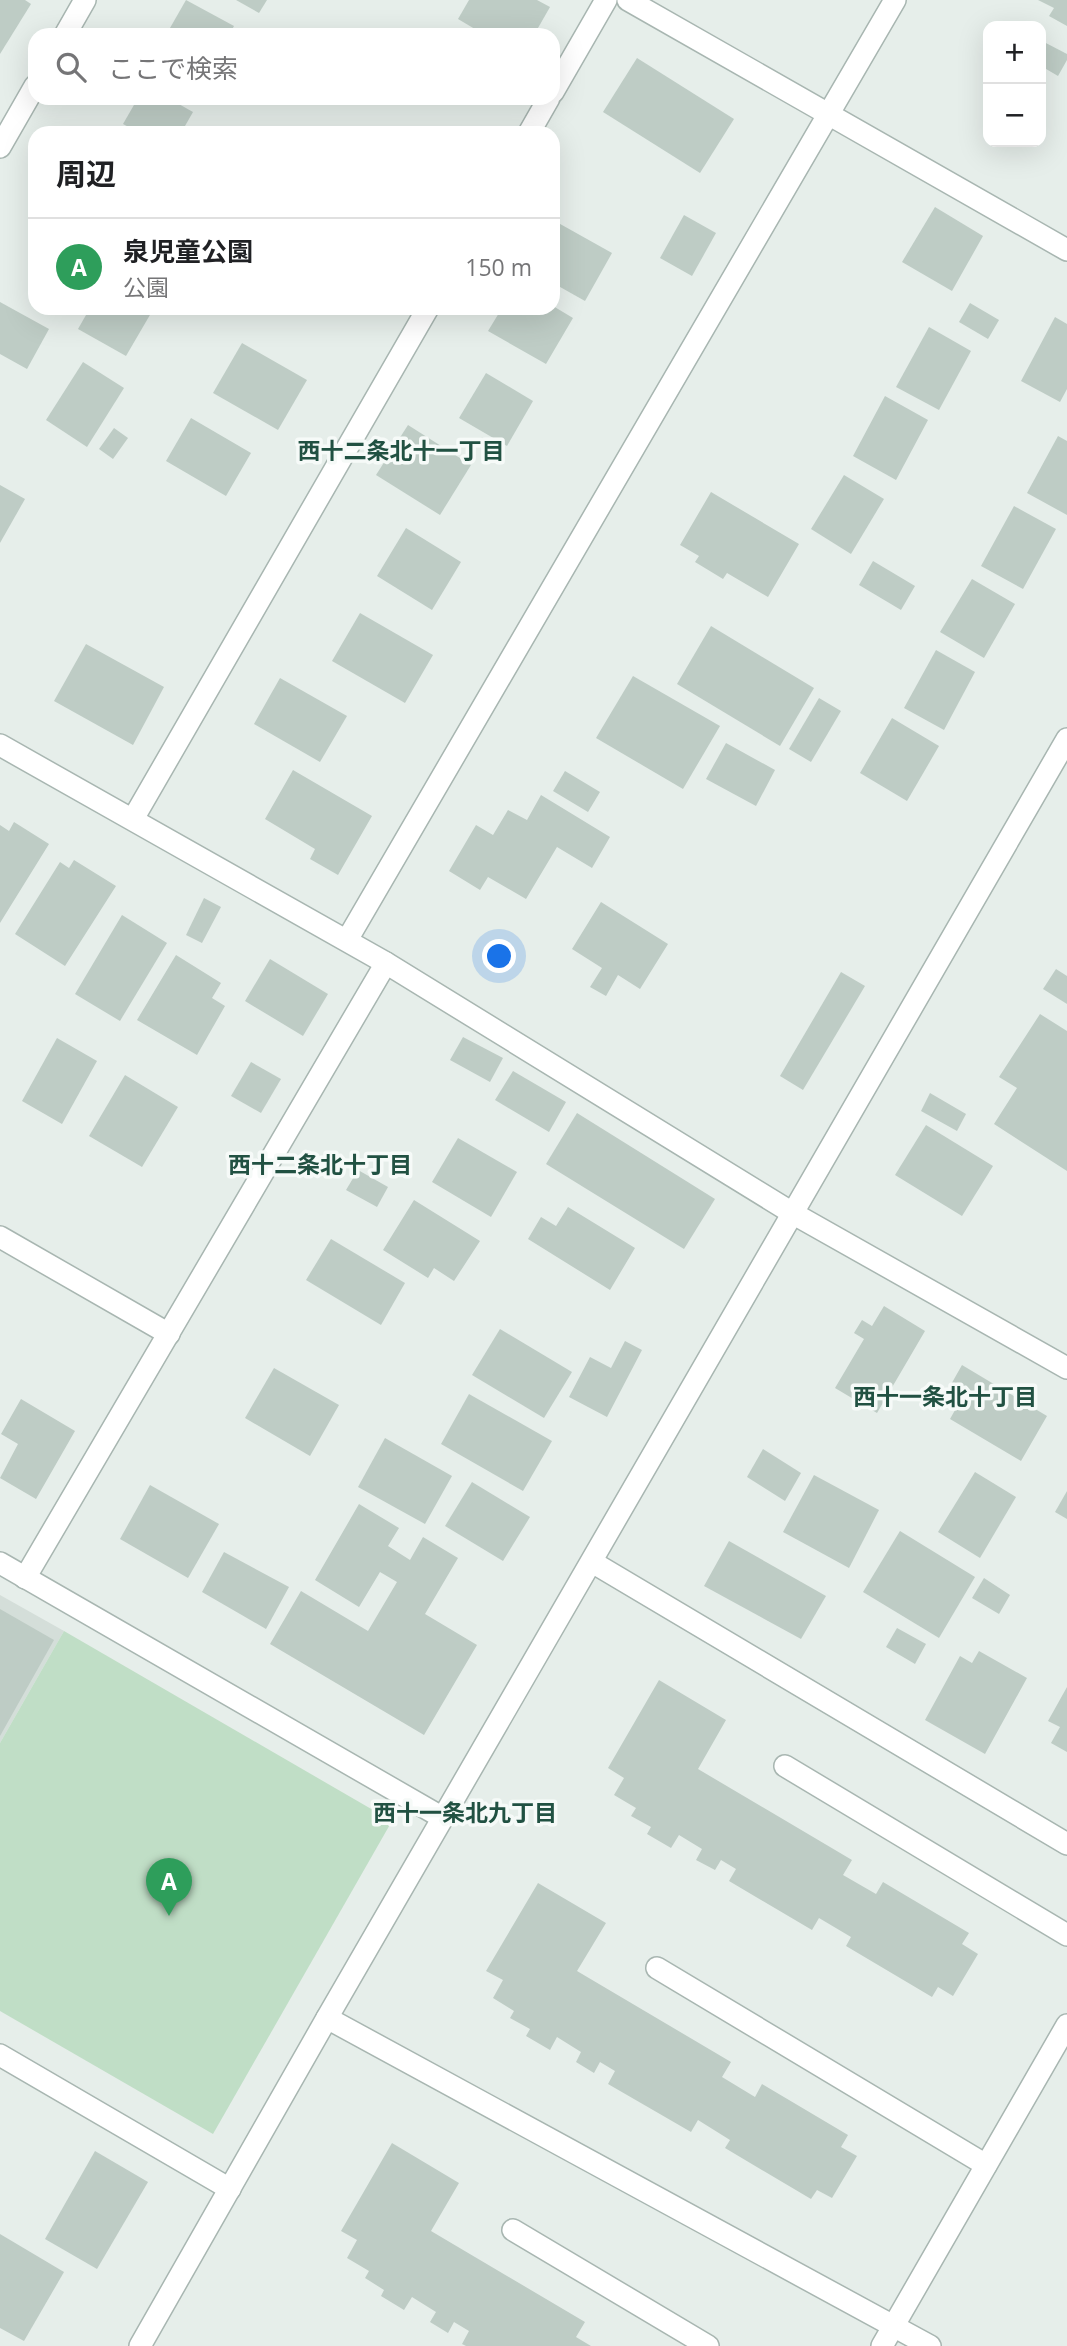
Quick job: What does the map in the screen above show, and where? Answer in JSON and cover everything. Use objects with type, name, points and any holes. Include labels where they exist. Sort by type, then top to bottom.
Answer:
[{"type":"street","points":[[69,28],[85,0]]},
{"type":"street","points":[[560,80],[606,0]]},
{"type":"street","points":[[628,0],[1067,250]]},
{"type":"street","points":[[347,940],[895,0]]},
{"type":"street","points":[[0,147],[28,98]]},
{"type":"street","points":[[533,126],[546,105]]},
{"type":"street","points":[[132,820],[424,315]]},
{"type":"street","points":[[140,2346],[1067,739]]},
{"type":"street","points":[[0,745],[347,940],[794,1214],[1067,1368]]},
{"type":"street","points":[[25,1578],[386,963]]},
{"type":"street","points":[[0,1237],[169,1334]]},
{"type":"street","points":[[592,1562],[1067,1844]]},
{"type":"street","points":[[0,1563],[443,1818]]},
{"type":"street","points":[[785,1766],[1067,1935]]},
{"type":"street","points":[[657,1968],[986,2165]]},
{"type":"street","points":[[327,2018],[930,2346]]},
{"type":"street","points":[[882,2346],[1067,2025]]},
{"type":"street","points":[[0,2055],[230,2189]]},
{"type":"street","points":[[513,2230],[708,2346]]},
{"type":"shaded area","points":[[0,1595],[64,1631],[0,1743]]},
{"type":"green space","points":[[64,1631],[392,1821],[213,2134],[0,2011],[0,1743]]},
{"type":"building","points":[[0,0],[25,0],[31,4],[0,54]]},
{"type":"building","points":[[186,0],[234,26],[233,28],[170,28]]},
{"type":"building","points":[[236,0],[267,0],[259,13]]},
{"type":"building","points":[[469,0],[537,0],[550,7],[538,28],[473,28],[458,19]]},
{"type":"building","points":[[1038,0],[1067,0],[1067,26],[1049,16],[1054,8]]},
{"type":"building","points":[[1046,43],[1067,54],[1067,60],[1058,76],[1046,69]]},
{"type":"building","points":[[637,58],[734,119],[700,173],[603,112]]},
{"type":"building","points":[[134,105],[180,105],[193,112],[185,126],[123,124]]},
{"type":"building","points":[[935,207],[983,236],[952,291],[902,262]]},
{"type":"building","points":[[684,215],[716,233],[692,276],[660,258]]},
{"type":"building","points":[[560,224],[612,253],[585,301],[560,287]]},
{"type":"building","points":[[0,302],[49,329],[27,369],[0,354]]},
{"type":"building","points":[[970,303],[999,320],[988,339],[959,322]]},
{"type":"building","points":[[560,310],[573,318],[546,364],[488,331],[498,315],[560,315]]},
{"type":"building","points":[[86,315],[150,315],[126,356],[78,329]]},
{"type":"building","points":[[1055,317],[1067,324],[1067,389],[1060,402],[1021,381]]},
{"type":"building","points":[[929,327],[971,351],[939,410],[896,387]]},
{"type":"building","points":[[242,343],[307,380],[278,430],[213,393]]},
{"type":"building","points":[[83,362],[124,388],[87,447],[46,420]]},
{"type":"building","points":[[486,373],[533,401],[507,446],[459,418]]},
{"type":"building","points":[[885,396],[928,420],[896,480],[853,456]]},
{"type":"building","points":[[191,418],[251,453],[226,496],[166,461]]},
{"type":"building","points":[[408,425],[471,465],[440,515],[376,475]]},
{"type":"building","points":[[114,428],[128,438],[113,459],[99,449]]},
{"type":"building","points":[[1058,436],[1067,441],[1067,515],[1027,493]]},
{"type":"building","points":[[844,475],[884,499],[851,554],[811,529]]},
{"type":"building","points":[[0,485],[25,499],[0,543]]},
{"type":"building","points":[[711,492],[799,544],[768,597],[727,573],[723,579],[695,562],[699,556],[680,545]]},
{"type":"building","points":[[1014,506],[1056,529],[1023,589],[981,566]]},
{"type":"building","points":[[406,528],[461,562],[432,610],[377,576]]},
{"type":"building","points":[[873,561],[915,586],[901,610],[859,585]]},
{"type":"building","points":[[972,579],[1015,604],[984,658],[940,632]]},
{"type":"building","points":[[360,613],[433,655],[405,703],[332,661]]},
{"type":"building","points":[[711,626],[814,688],[780,746],[677,684]]},
{"type":"building","points":[[86,644],[164,687],[133,745],[54,701]]},
{"type":"building","points":[[936,650],[975,672],[944,730],[904,708]]},
{"type":"building","points":[[633,676],[720,726],[683,789],[596,738]]},
{"type":"building","points":[[280,678],[347,716],[320,762],[254,724]]},
{"type":"building","points":[[819,698],[841,711],[811,762],[789,749]]},
{"type":"building","points":[[892,718],[939,746],[907,801],[860,773]]},
{"type":"building","points":[[726,743],[775,770],[756,806],[706,779]]},
{"type":"building","points":[[293,770],[372,816],[338,875],[310,859],[315,849],[265,819]]},
{"type":"building","points":[[565,771],[600,792],[588,812],[553,791]]},
{"type":"building","points":[[541,795],[610,837],[592,868],[557,847],[526,899],[488,877],[480,890],[449,871],[476,825],[493,835],[508,810],[527,820]]},
{"type":"building","points":[[14,822],[49,844],[0,923],[0,825],[9,831]]},
{"type":"building","points":[[74,860],[116,886],[65,966],[15,934],[60,862],[69,868]]},
{"type":"building","points":[[204,898],[221,907],[202,943],[186,935]]},
{"type":"building","points":[[601,902],[668,944],[640,989],[618,975],[606,996],[590,987],[602,968],[572,949]]},
{"type":"building","points":[[122,915],[167,943],[120,1021],[75,994]]},
{"type":"building","points":[[176,955],[221,983],[212,998],[225,1006],[197,1055],[137,1020]]},
{"type":"building","points":[[270,959],[328,994],[303,1036],[245,1001]]},
{"type":"building","points":[[1056,969],[1067,976],[1067,1004],[1043,989]]},
{"type":"building","points":[[841,972],[865,986],[803,1090],[780,1076]]},
{"type":"building","points":[[1040,1014],[1067,1031],[1067,1171],[994,1124],[1017,1088],[999,1077]]},
{"type":"building","points":[[463,1037],[503,1058],[490,1082],[450,1060]]},
{"type":"building","points":[[57,1038],[97,1061],[62,1124],[22,1101]]},
{"type":"building","points":[[251,1062],[281,1079],[261,1113],[231,1096]]},
{"type":"building","points":[[513,1071],[566,1102],[549,1132],[495,1100]]},
{"type":"building","points":[[125,1075],[178,1107],[142,1167],[89,1136]]},
{"type":"building","points":[[930,1093],[966,1114],[957,1131],[921,1111]]},
{"type":"building","points":[[577,1113],[715,1199],[684,1249],[546,1164]]},
{"type":"building","points":[[926,1125],[993,1166],[962,1216],[895,1175]]},
{"type":"building","points":[[458,1138],[517,1172],[491,1217],[432,1182]]},
{"type":"building","points":[[358,1170],[388,1187],[377,1207],[346,1190]]},
{"type":"building","points":[[414,1200],[480,1241],[454,1281],[434,1268],[428,1278],[383,1250]]},
{"type":"building","points":[[568,1207],[635,1248],[610,1290],[528,1239],[541,1217],[556,1226]]},
{"type":"building","points":[[331,1239],[405,1283],[381,1325],[306,1280]]},
{"type":"building","points":[[884,1306],[925,1331],[877,1413],[835,1388],[864,1339],[854,1333],[862,1320],[872,1326]]},
{"type":"building","points":[[500,1329],[572,1372],[544,1418],[472,1375]]},
{"type":"building","points":[[625,1341],[642,1350],[607,1417],[569,1397],[590,1357],[611,1368]]},
{"type":"building","points":[[962,1365],[1047,1416],[1021,1461],[950,1419],[959,1403],[945,1395]]},
{"type":"building","points":[[274,1368],[339,1405],[310,1456],[245,1418]]},
{"type":"building","points":[[469,1394],[552,1441],[523,1491],[441,1444]]},
{"type":"building","points":[[21,1399],[75,1431],[36,1499],[0,1478],[18,1444],[1,1434]]},
{"type":"building","points":[[385,1438],[452,1476],[425,1524],[358,1487]]},
{"type":"building","points":[[763,1449],[801,1473],[785,1501],[747,1477]]},
{"type":"building","points":[[975,1472],[1016,1497],[980,1558],[938,1532]]},
{"type":"building","points":[[814,1475],[879,1510],[849,1568],[783,1532]]},
{"type":"building","points":[[472,1482],[530,1517],[503,1561],[445,1526]]},
{"type":"building","points":[[150,1485],[219,1524],[188,1578],[120,1539]]},
{"type":"building","points":[[1067,1491],[1067,1519],[1055,1512]]},
{"type":"building","points":[[359,1504],[399,1528],[388,1546],[410,1560],[423,1537],[458,1558],[425,1614],[477,1645],[424,1735],[270,1644],[301,1591],[368,1631],[397,1582],[380,1572],[359,1607],[315,1580]]},
{"type":"building","points":[[900,1531],[975,1577],[939,1638],[863,1592]]},
{"type":"building","points":[[729,1541],[826,1596],[801,1639],[704,1586]]},
{"type":"building","points":[[224,1552],[289,1587],[266,1629],[202,1592]]},
{"type":"building","points":[[984,1578],[1010,1595],[999,1614],[972,1598]]},
{"type":"building","points":[[0,1609],[54,1640],[0,1736]]},
{"type":"building","points":[[897,1628],[926,1644],[915,1664],[886,1647]]},
{"type":"building","points":[[979,1651],[1027,1678],[985,1754],[925,1720],[960,1656],[972,1663]]},
{"type":"building","points":[[659,1680],[726,1720],[698,1769],[852,1860],[843,1875],[876,1894],[883,1882],[969,1933],[962,1944],[978,1954],[953,1996],[938,1987],[932,1997],[846,1946],[851,1937],[819,1918],[812,1930],[729,1881],[736,1869],[721,1860],[715,1870],[696,1860],[702,1849],[679,1835],[671,1848],[647,1834],[651,1827],[631,1816],[636,1808],[614,1795],[624,1778],[608,1768]]},
{"type":"building","points":[[1067,1687],[1067,1752],[1051,1743],[1060,1727],[1048,1721]]},
{"type":"building","points":[[538,1883],[606,1923],[577,1971],[731,2062],[722,2077],[755,2097],[762,2084],[848,2135],[841,2147],[857,2156],[832,2198],[817,2190],[811,2199],[725,2148],[730,2140],[698,2120],[691,2132],[608,2084],[615,2071],[600,2062],[594,2073],[576,2062],[581,2052],[557,2037],[550,2050],[526,2036],[530,2029],[510,2018],[514,2011],[493,1998],[503,1980],[486,1971]]},
{"type":"building","points":[[392,2143],[459,2183],[431,2231],[585,2322],[576,2337],[591,2346],[466,2346],[462,2344],[469,2331],[454,2322],[448,2333],[430,2322],[436,2312],[412,2297],[404,2310],[381,2296],[384,2290],[365,2278],[369,2271],[347,2258],[357,2240],[341,2231]]},
{"type":"building","points":[[95,2151],[148,2182],[97,2269],[45,2239]]},
{"type":"building","points":[[0,2234],[64,2272],[24,2341],[0,2328]]},
{"type":"place","name":"泉児童公園","points":[[169,1916]]},
{"type":"district","name":"西十二条北十一丁目","points":[[401,451]]},
{"type":"district","name":"西十二条北十丁目","points":[[320,1165]]},
{"type":"district","name":"西十一条北十丁目","points":[[945,1397]]},
{"type":"district","name":"西十一条北九丁目","points":[[465,1813]]}]
